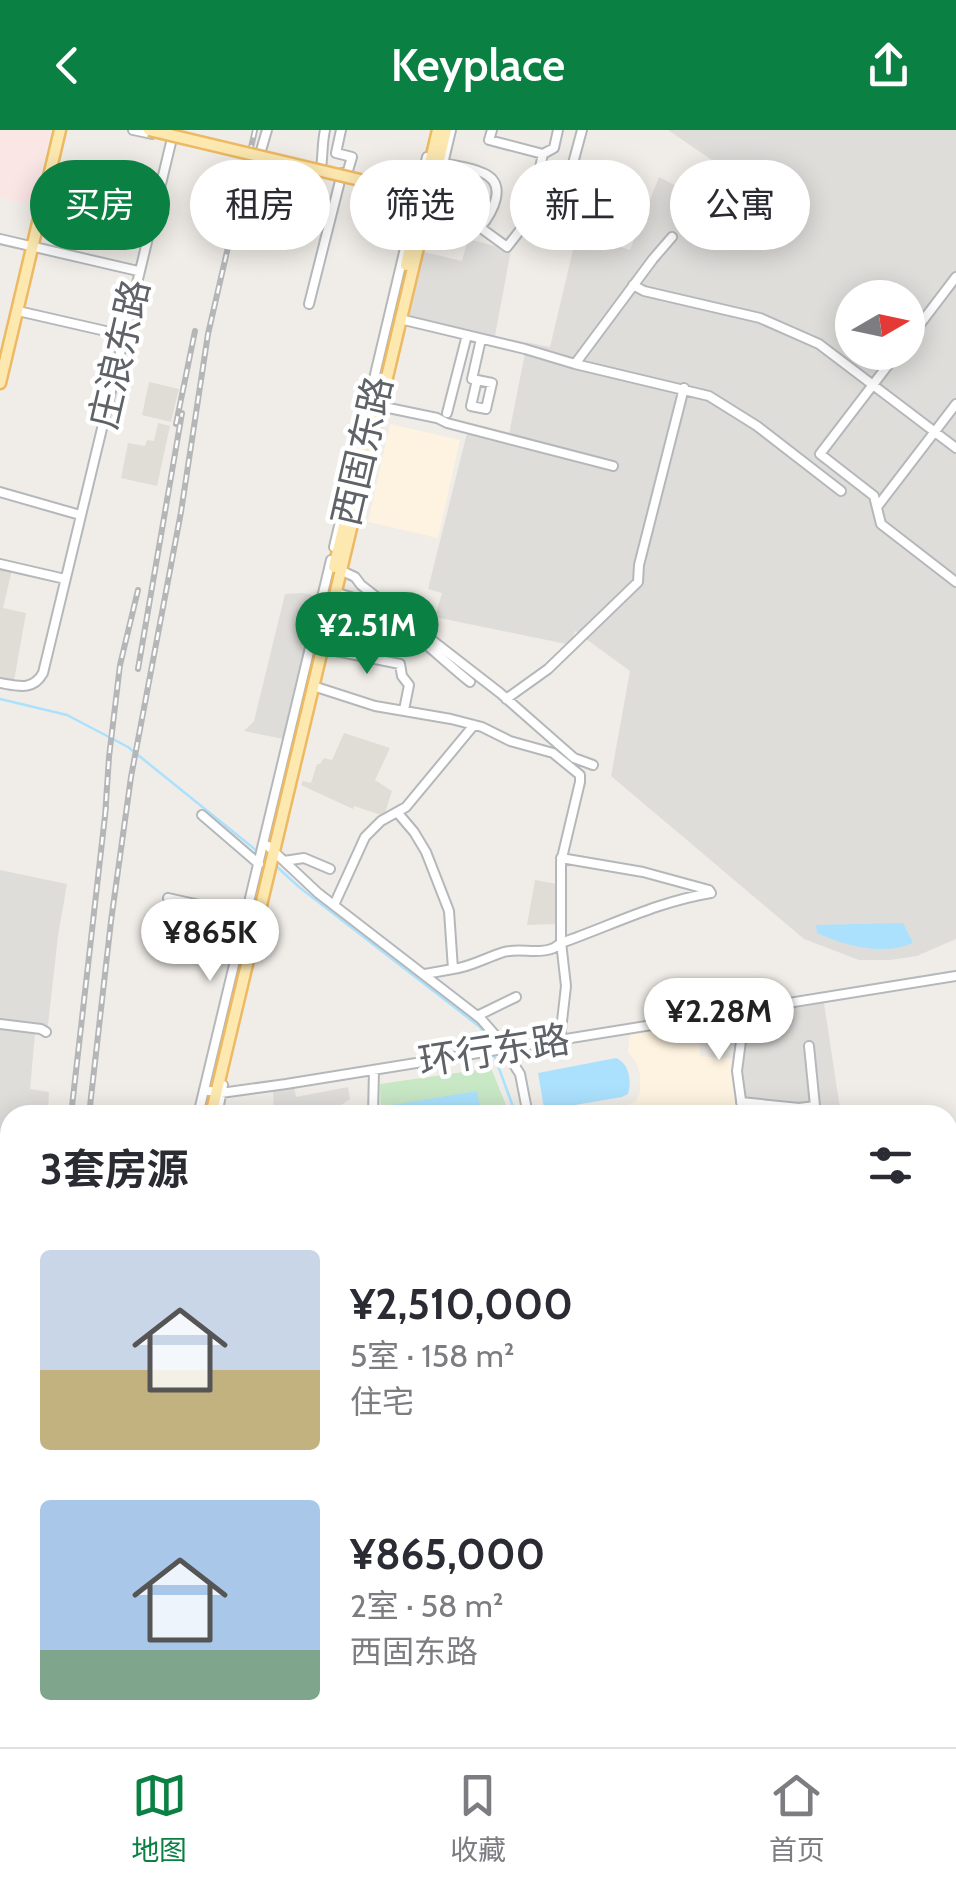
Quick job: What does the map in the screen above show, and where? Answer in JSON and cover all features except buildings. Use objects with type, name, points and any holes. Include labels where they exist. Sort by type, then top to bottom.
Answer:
[{"type":"main road","points":[[53,160],[60,130]]},
{"type":"main road","points":[[150,130],[350,178]]},
{"type":"main road","name":"西固东路","points":[[433,160],[442,130]]},
{"type":"main road","points":[[0,380],[4,348],[33,250]]},
{"type":"main road","name":"西固东路","points":[[210,1105],[252,916],[272,853],[338,593],[413,250]]},
{"type":"main road","name":"西固东路","points":[[272,853],[401,315]]},
{"type":"street","points":[[134,130],[172,134]]},
{"type":"street","points":[[159,130],[236,154],[238,151]]},
{"type":"street","points":[[267,130],[260,159],[350,176]]},
{"type":"street","points":[[323,160],[325,130]]},
{"type":"street","points":[[309,304],[343,175],[352,157],[336,152],[342,130]]},
{"type":"street","points":[[442,130],[444,160]]},
{"type":"street","points":[[492,130],[489,140],[543,154],[554,148],[558,130]]},
{"type":"street","points":[[574,160],[582,130]]},
{"type":"street","name":"庄浪东路","points":[[0,683],[24,687],[40,680],[44,673],[172,134]]},
{"type":"street","points":[[490,235],[507,247],[528,220],[543,154]]},
{"type":"street","points":[[260,155],[283,160]]},
{"type":"street","points":[[330,171],[350,178]]},
{"type":"street","points":[[490,178],[497,198],[490,216]]},
{"type":"street","points":[[0,238],[30,246]]},
{"type":"street","points":[[575,364],[670,239]]},
{"type":"street","points":[[46,250],[138,272]]},
{"type":"street","points":[[272,853],[410,250]]},
{"type":"street","points":[[925,318],[956,277]]},
{"type":"street","points":[[633,285],[777,324],[823,347],[956,448]]},
{"type":"street","points":[[18,310],[123,335]]},
{"type":"street","points":[[401,315],[467,336],[684,388],[718,400],[841,491]]},
{"type":"street","points":[[447,413],[467,336]]},
{"type":"street","points":[[477,380],[472,379],[481,339]]},
{"type":"street","points":[[884,370],[820,454],[874,496],[881,524],[953,580],[956,568]]},
{"type":"street","points":[[506,698],[548,668],[638,582],[638,564],[684,388]]},
{"type":"street","points":[[877,508],[956,404]]},
{"type":"street","points":[[381,406],[613,466]]},
{"type":"street","points":[[0,492],[80,515]]},
{"type":"street","points":[[0,564],[65,579]]},
{"type":"street","points":[[342,571],[356,576],[360,585],[506,698],[574,758],[594,765]]},
{"type":"street","points":[[470,682],[387,614],[369,603],[338,593],[315,686],[374,706],[482,726],[510,741],[553,754],[580,775],[561,858],[561,942],[566,986],[560,1039]]},
{"type":"street","points":[[326,649],[400,664],[408,684],[404,710]]},
{"type":"street","points":[[334,905],[365,837],[375,825],[406,807],[474,725]]},
{"type":"street","points":[[396,812],[426,852],[450,911],[452,969]]},
{"type":"street","points":[[202,815],[265,867],[213,1092]]},
{"type":"street","points":[[272,853],[304,858],[330,868]]},
{"type":"street","points":[[272,853],[477,1016],[494,1035],[498,1050],[520,1074],[526,1105]]},
{"type":"street","points":[[426,974],[465,967],[515,950],[551,949],[658,906],[712,893],[643,872],[561,858]]},
{"type":"street","points":[[168,898],[252,916],[213,1092]]},
{"type":"street","name":"环行东路","points":[[213,1092],[374,1070],[956,976]]},
{"type":"street","points":[[477,1016],[516,997]]},
{"type":"street","points":[[741,1105],[736,1072],[745,1011]]},
{"type":"street","points":[[0,1024],[46,1032]]},
{"type":"street","points":[[809,1046],[815,1105]]},
{"type":"street","points":[[374,1070],[374,1105]]},
{"type":"street","points":[[740,1102],[770,1105]]},
{"type":"shaded area","points":[[0,130],[51,130],[44,160],[30,160],[30,204],[0,197]]},
{"type":"shaded area","points":[[668,130],[956,130],[956,939],[917,956],[859,960],[804,939],[611,776],[630,671],[575,631],[571,645],[435,617],[442,593],[428,589],[467,433],[577,460],[508,439],[526,348],[407,317],[424,252],[462,261],[465,250],[490,250],[490,245],[511,250],[495,336],[550,347],[573,250],[650,250],[650,200],[659,177],[670,183],[670,250],[810,250],[810,160],[712,160]]},
{"type":"shaded area","points":[[149,382],[179,389],[171,422],[142,415]]},
{"type":"shaded area","points":[[158,423],[170,426],[157,486],[121,478],[128,443],[145,446],[147,440],[154,441]]},
{"type":"shaded area","points":[[390,424],[460,440],[438,538],[368,522]]},
{"type":"shaded area","points":[[0,567],[12,570],[3,608],[26,613],[14,681],[0,679]]},
{"type":"shaded area","points":[[285,594],[322,597],[283,739],[244,731],[254,721]]},
{"type":"shaded area","points":[[344,733],[390,748],[375,780],[392,791],[384,816],[354,806],[353,809],[301,785],[303,781],[311,783],[317,764],[324,758],[332,760]]},
{"type":"shaded area","points":[[0,870],[67,884],[47,1034],[35,1034],[30,1089],[49,1092],[48,1105],[0,1105]]},
{"type":"shaded area","points":[[535,880],[558,884],[559,924],[527,925]]},
{"type":"shaded area","points":[[824,1003],[839,1105],[744,1105],[740,1072],[748,1015]]},
{"type":"shaded area","points":[[703,1019],[700,1056],[735,1059],[737,1105],[629,1105],[640,1093],[640,1074],[628,1052],[630,1032]]},
{"type":"shaded area","points":[[294,1086],[296,1097],[348,1087],[350,1099],[341,1105],[274,1105],[273,1089]]},
{"type":"green space","points":[[491,1068],[506,1105],[381,1105],[380,1084]]},
{"type":"water","points":[[903,923],[913,943],[889,949],[840,942],[817,933],[816,925]]},
{"type":"water","points":[[616,1058],[624,1064],[630,1084],[628,1094],[622,1097],[575,1105],[543,1105],[538,1073]]},
{"type":"water","points":[[477,1091],[479,1105],[392,1105]]},
{"type":"waterway","points":[[0,699],[67,715],[128,747],[257,851]]},
{"type":"waterway","points":[[275,865],[480,1027],[488,1038],[512,1105]]},
{"type":"railway","points":[[90,1105],[131,777],[181,512],[208,334],[255,130]]},
{"type":"railway","points":[[176,424],[195,331]]},
{"type":"railway","points":[[138,669],[182,413]]},
{"type":"railway","points":[[105,817],[120,665],[138,590]]},
{"type":"railway","points":[[72,1105],[106,807]]}]
